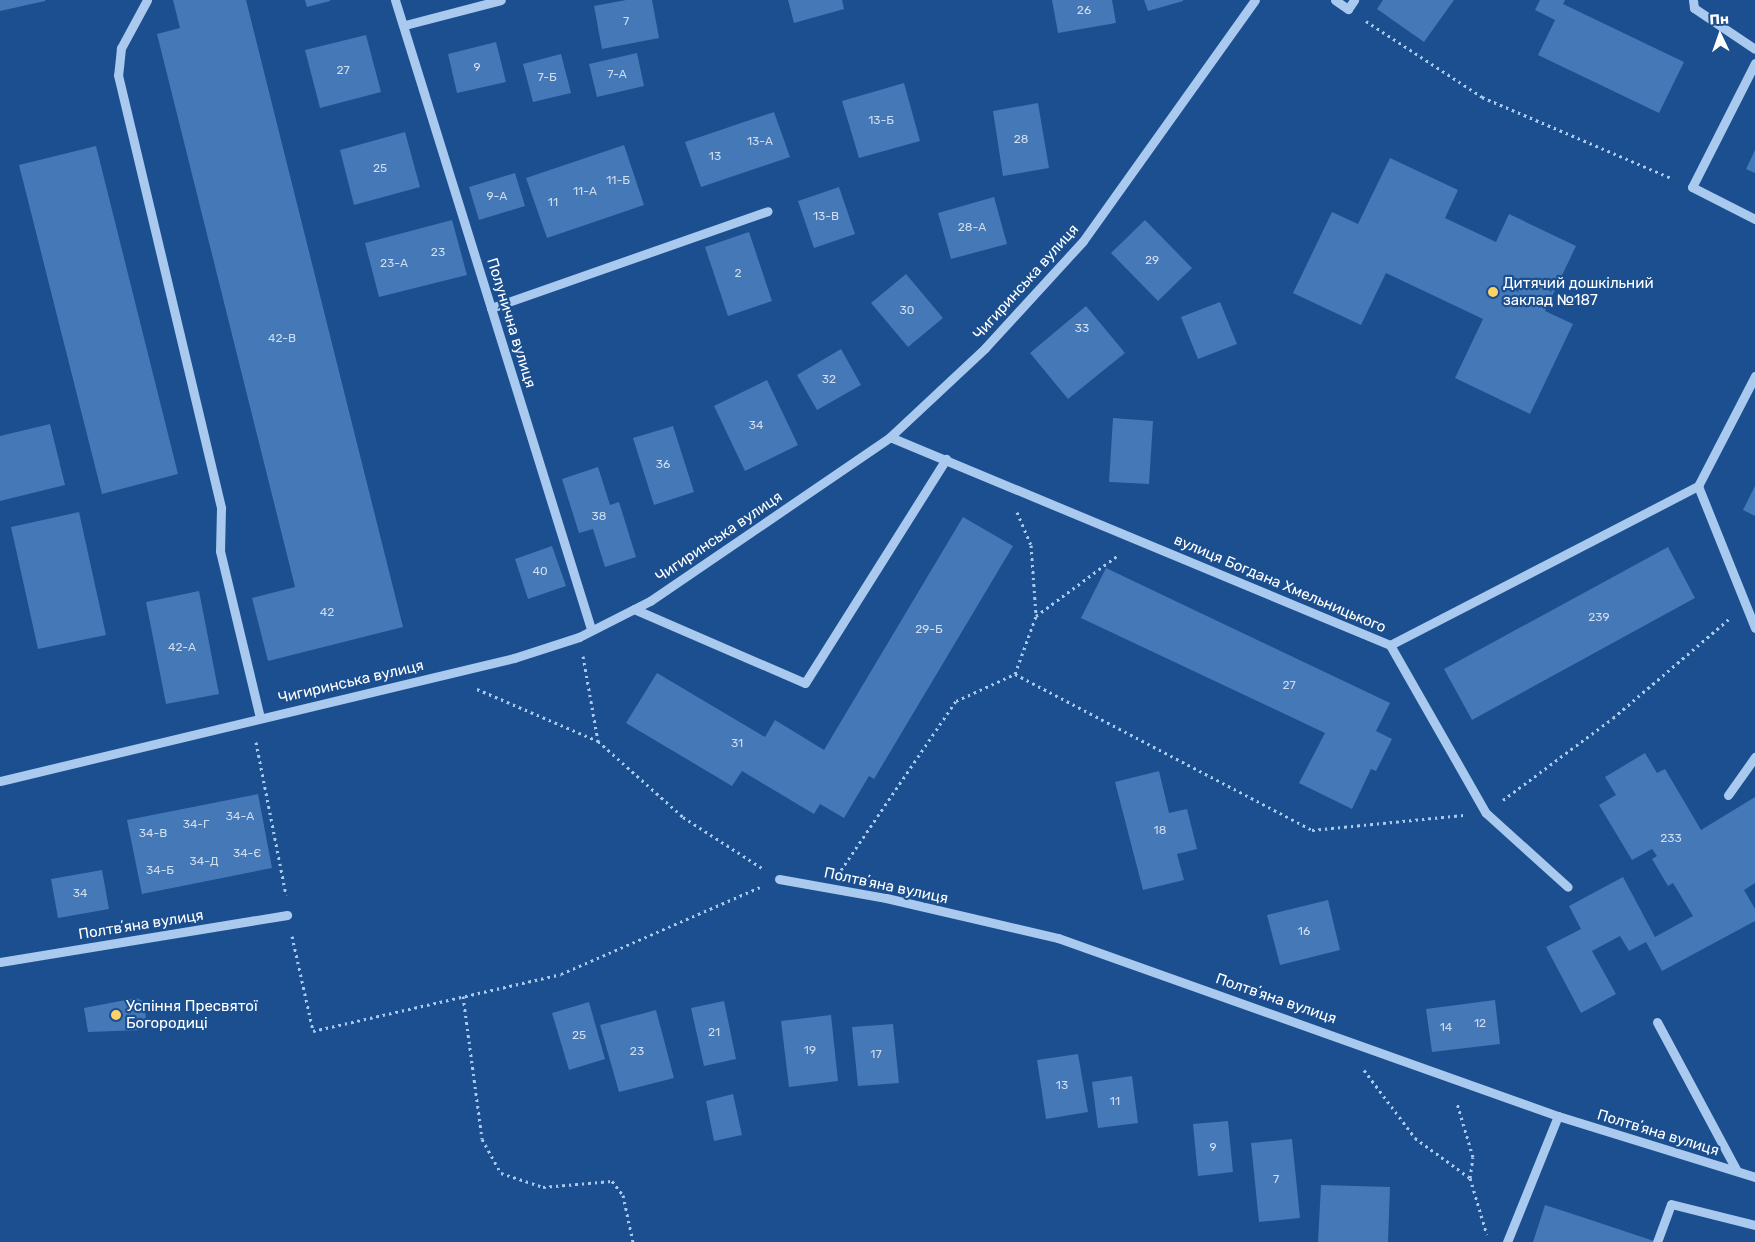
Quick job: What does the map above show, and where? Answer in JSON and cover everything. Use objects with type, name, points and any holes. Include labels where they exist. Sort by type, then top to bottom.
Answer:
[{"type":"street","points":[[147,0],[118,57],[118,75],[221,508],[220,551],[256,719]]},
{"type":"street","name":"Полунична вулиця","points":[[395,0],[405,25],[590,629]]},
{"type":"street","points":[[405,25],[501,0]]},
{"type":"street","name":"Чигиринська вулиця","points":[[0,781],[443,674],[579,637],[590,629],[634,609],[890,437],[985,348],[1083,241],[1255,0]]},
{"type":"street","points":[[1335,0],[1348,10],[1354,0]]},
{"type":"street","points":[[1693,0],[1694,8],[1755,49]]},
{"type":"street","points":[[1755,64],[1692,187],[1755,219]]},
{"type":"street","points":[[491,308],[768,211]]},
{"type":"street","points":[[1755,376],[1698,486],[1755,628]]},
{"type":"street","name":"вулиця Богдана Хмельницького","points":[[890,437],[1390,645],[1698,486]]},
{"type":"street","points":[[634,609],[805,683],[946,460]]},
{"type":"street","points":[[1390,645],[1486,813],[1568,887]]},
{"type":"street","points":[[1728,795],[1755,757]]},
{"type":"street","name":"Полтвʼяна вулиця","points":[[779,879],[829,887],[1058,938],[1360,1043],[1558,1116],[1755,1177]]},
{"type":"street","name":"Полтвʼяна вулиця","points":[[0,962],[287,915]]},
{"type":"street","points":[[1657,1022],[1737,1171]]},
{"type":"street","points":[[1507,1242],[1558,1116]]},
{"type":"street","points":[[1657,1242],[1671,1204],[1755,1226]]},
{"type":"path","points":[[1348,10],[1482,97],[1692,187]]},
{"type":"path","points":[[829,887],[956,701],[1015,674],[1036,616],[1031,544],[1005,484]]},
{"type":"path","points":[[1036,616],[1139,540]]},
{"type":"path","points":[[1015,674],[1312,830],[1486,813],[1614,718],[1745,604]]},
{"type":"path","points":[[579,637],[598,741]]},
{"type":"path","points":[[443,674],[598,741],[683,817],[779,879]]},
{"type":"path","points":[[256,719],[287,915],[313,1031],[561,974],[779,879]]},
{"type":"path","points":[[463,996],[482,1138],[501,1173],[543,1187],[612,1181],[623,1194],[633,1242]]},
{"type":"path","points":[[1360,1043],[1364,1070],[1415,1138],[1470,1178]]},
{"type":"path","points":[[1451,1078],[1473,1158],[1470,1178],[1489,1242]]},
{"type":"building","points":[[0,0],[45,0],[45,1],[0,11]]},
{"type":"building","points":[[173,0],[246,0],[403,627],[268,661],[252,598],[295,587],[157,34],[180,28]]},
{"type":"building","points":[[305,0],[330,0],[330,1],[307,7]]},
{"type":"building","points":[[626,0],[652,0],[659,38],[602,49],[594,6]]},
{"type":"building","points":[[788,0],[842,0],[844,9],[794,23]]},
{"type":"building","points":[[1052,0],[1112,0],[1116,23],[1058,33]]},
{"type":"building","points":[[1144,0],[1183,0],[1183,1],[1148,11]]},
{"type":"building","points":[[1383,0],[1454,0],[1424,42],[1377,9]]},
{"type":"building","points":[[1540,0],[1565,0],[1563,4],[1684,62],[1659,113],[1538,55],[1555,20],[1535,10]]},
{"type":"building","points":[[366,35],[381,92],[320,108],[305,50]]},
{"type":"building","points":[[496,42],[506,82],[457,93],[448,54]]},
{"type":"building","points":[[637,53],[644,86],[597,97],[589,64]]},
{"type":"building","points":[[561,54],[571,93],[533,102],[523,64]]},
{"type":"building","points":[[904,83],[920,141],[859,158],[842,101]]},
{"type":"building","points":[[1038,103],[1049,168],[1003,176],[993,111]]},
{"type":"building","points":[[774,112],[790,157],[701,187],[685,142]]},
{"type":"building","points":[[405,132],[420,187],[354,205],[340,150]]},
{"type":"building","points":[[624,145],[644,205],[547,238],[526,178]]},
{"type":"building","points":[[96,146],[178,474],[102,494],[19,165]]},
{"type":"building","points":[[1755,150],[1755,173],[1746,169]]},
{"type":"building","points":[[1390,158],[1458,190],[1445,218],[1496,242],[1509,214],[1576,246],[1545,311],[1573,324],[1530,414],[1455,378],[1483,319],[1386,273],[1361,325],[1293,293],[1332,212],[1358,224]]},
{"type":"building","points":[[515,173],[525,206],[479,220],[469,187]]},
{"type":"building","points":[[839,187],[855,234],[814,248],[798,201]]},
{"type":"building","points":[[994,197],[1007,244],[951,259],[938,213]]},
{"type":"building","points":[[452,220],[467,275],[379,297],[365,243]]},
{"type":"building","points":[[1145,220],[1192,268],[1158,301],[1111,253]]},
{"type":"building","points":[[749,232],[772,301],[728,316],[705,247]]},
{"type":"building","points":[[906,274],[943,318],[908,347],[871,303]]},
{"type":"building","points":[[1220,302],[1237,344],[1198,359],[1181,317]]},
{"type":"building","points":[[1086,306],[1125,353],[1068,399],[1030,353]]},
{"type":"building","points":[[841,349],[861,385],[817,410],[797,375]]},
{"type":"building","points":[[767,380],[798,445],[745,471],[714,406]]},
{"type":"building","points":[[1113,418],[1153,421],[1149,484],[1109,482]]},
{"type":"building","points":[[50,424],[65,485],[0,501],[0,436]]},
{"type":"building","points":[[673,426],[694,492],[654,505],[633,438]]},
{"type":"building","points":[[598,467],[610,505],[619,502],[636,557],[605,567],[593,529],[579,533],[562,479]]},
{"type":"building","points":[[1755,486],[1755,516],[1743,510]]},
{"type":"building","points":[[79,512],[106,635],[38,649],[11,527]]},
{"type":"building","points":[[963,517],[1013,546],[874,779],[869,776],[844,818],[820,804],[814,814],[742,771],[732,786],[626,723],[657,673],[765,737],[775,720],[824,750]]},
{"type":"building","points":[[552,546],[566,586],[528,599],[515,559]]},
{"type":"building","points":[[1668,547],[1695,598],[1472,720],[1444,669]]},
{"type":"building","points":[[1106,568],[1390,703],[1376,731],[1392,739],[1376,771],[1371,769],[1352,809],[1299,783],[1325,733],[1081,618]]},
{"type":"building","points":[[199,591],[219,694],[166,704],[146,602]]},
{"type":"building","points":[[1645,753],[1657,773],[1665,769],[1701,830],[1755,797],[1755,883],[1744,890],[1755,909],[1755,921],[1662,971],[1646,942],[1629,951],[1620,936],[1592,951],[1616,994],[1581,1013],[1546,947],[1581,929],[1569,906],[1623,877],[1655,937],[1693,916],[1673,883],[1668,886],[1652,859],[1657,856],[1652,849],[1632,860],[1599,805],[1616,795],[1605,777]]},
{"type":"building","points":[[1159,771],[1169,813],[1187,809],[1197,849],[1177,854],[1184,880],[1143,890],[1115,782]]},
{"type":"building","points":[[258,794],[272,868],[142,894],[127,820]]},
{"type":"building","points":[[102,870],[109,909],[58,918],[51,879]]},
{"type":"building","points":[[1328,900],[1340,950],[1280,965],[1267,915]]},
{"type":"building","name":"Успіння Пресвятої Богородиці","points":[[136,998],[143,1001],[147,1023],[142,1030],[88,1032],[84,1008]]},
{"type":"building","points":[[1495,1000],[1500,1044],[1432,1052],[1426,1009]]},
{"type":"building","points":[[724,1001],[736,1059],[704,1066],[691,1008]]},
{"type":"building","points":[[589,1002],[605,1059],[569,1070],[552,1013]]},
{"type":"building","points":[[656,1010],[674,1078],[619,1092],[600,1025]]},
{"type":"building","points":[[831,1015],[838,1081],[789,1087],[781,1021]]},
{"type":"building","points":[[893,1024],[899,1083],[858,1086],[852,1027]]},
{"type":"building","points":[[1078,1054],[1088,1112],[1046,1119],[1037,1060]]},
{"type":"building","points":[[1132,1076],[1138,1123],[1098,1128],[1092,1082]]},
{"type":"building","points":[[733,1094],[742,1135],[714,1141],[706,1101]]},
{"type":"building","points":[[1228,1121],[1233,1172],[1198,1176],[1193,1124]]},
{"type":"building","points":[[1292,1139],[1300,1218],[1259,1222],[1251,1143]]},
{"type":"building","points":[[1321,1185],[1390,1187],[1388,1242],[1318,1242]]},
{"type":"building","points":[[1545,1205],[1585,1218],[1657,1242],[1533,1242]]},
{"type":"place","name":"Дитячий дошкільний заклад №187","points":[[1493,292]]},
{"type":"place","name":"Успіння Пресвятої Богородиці","points":[[116,1015]]}]
